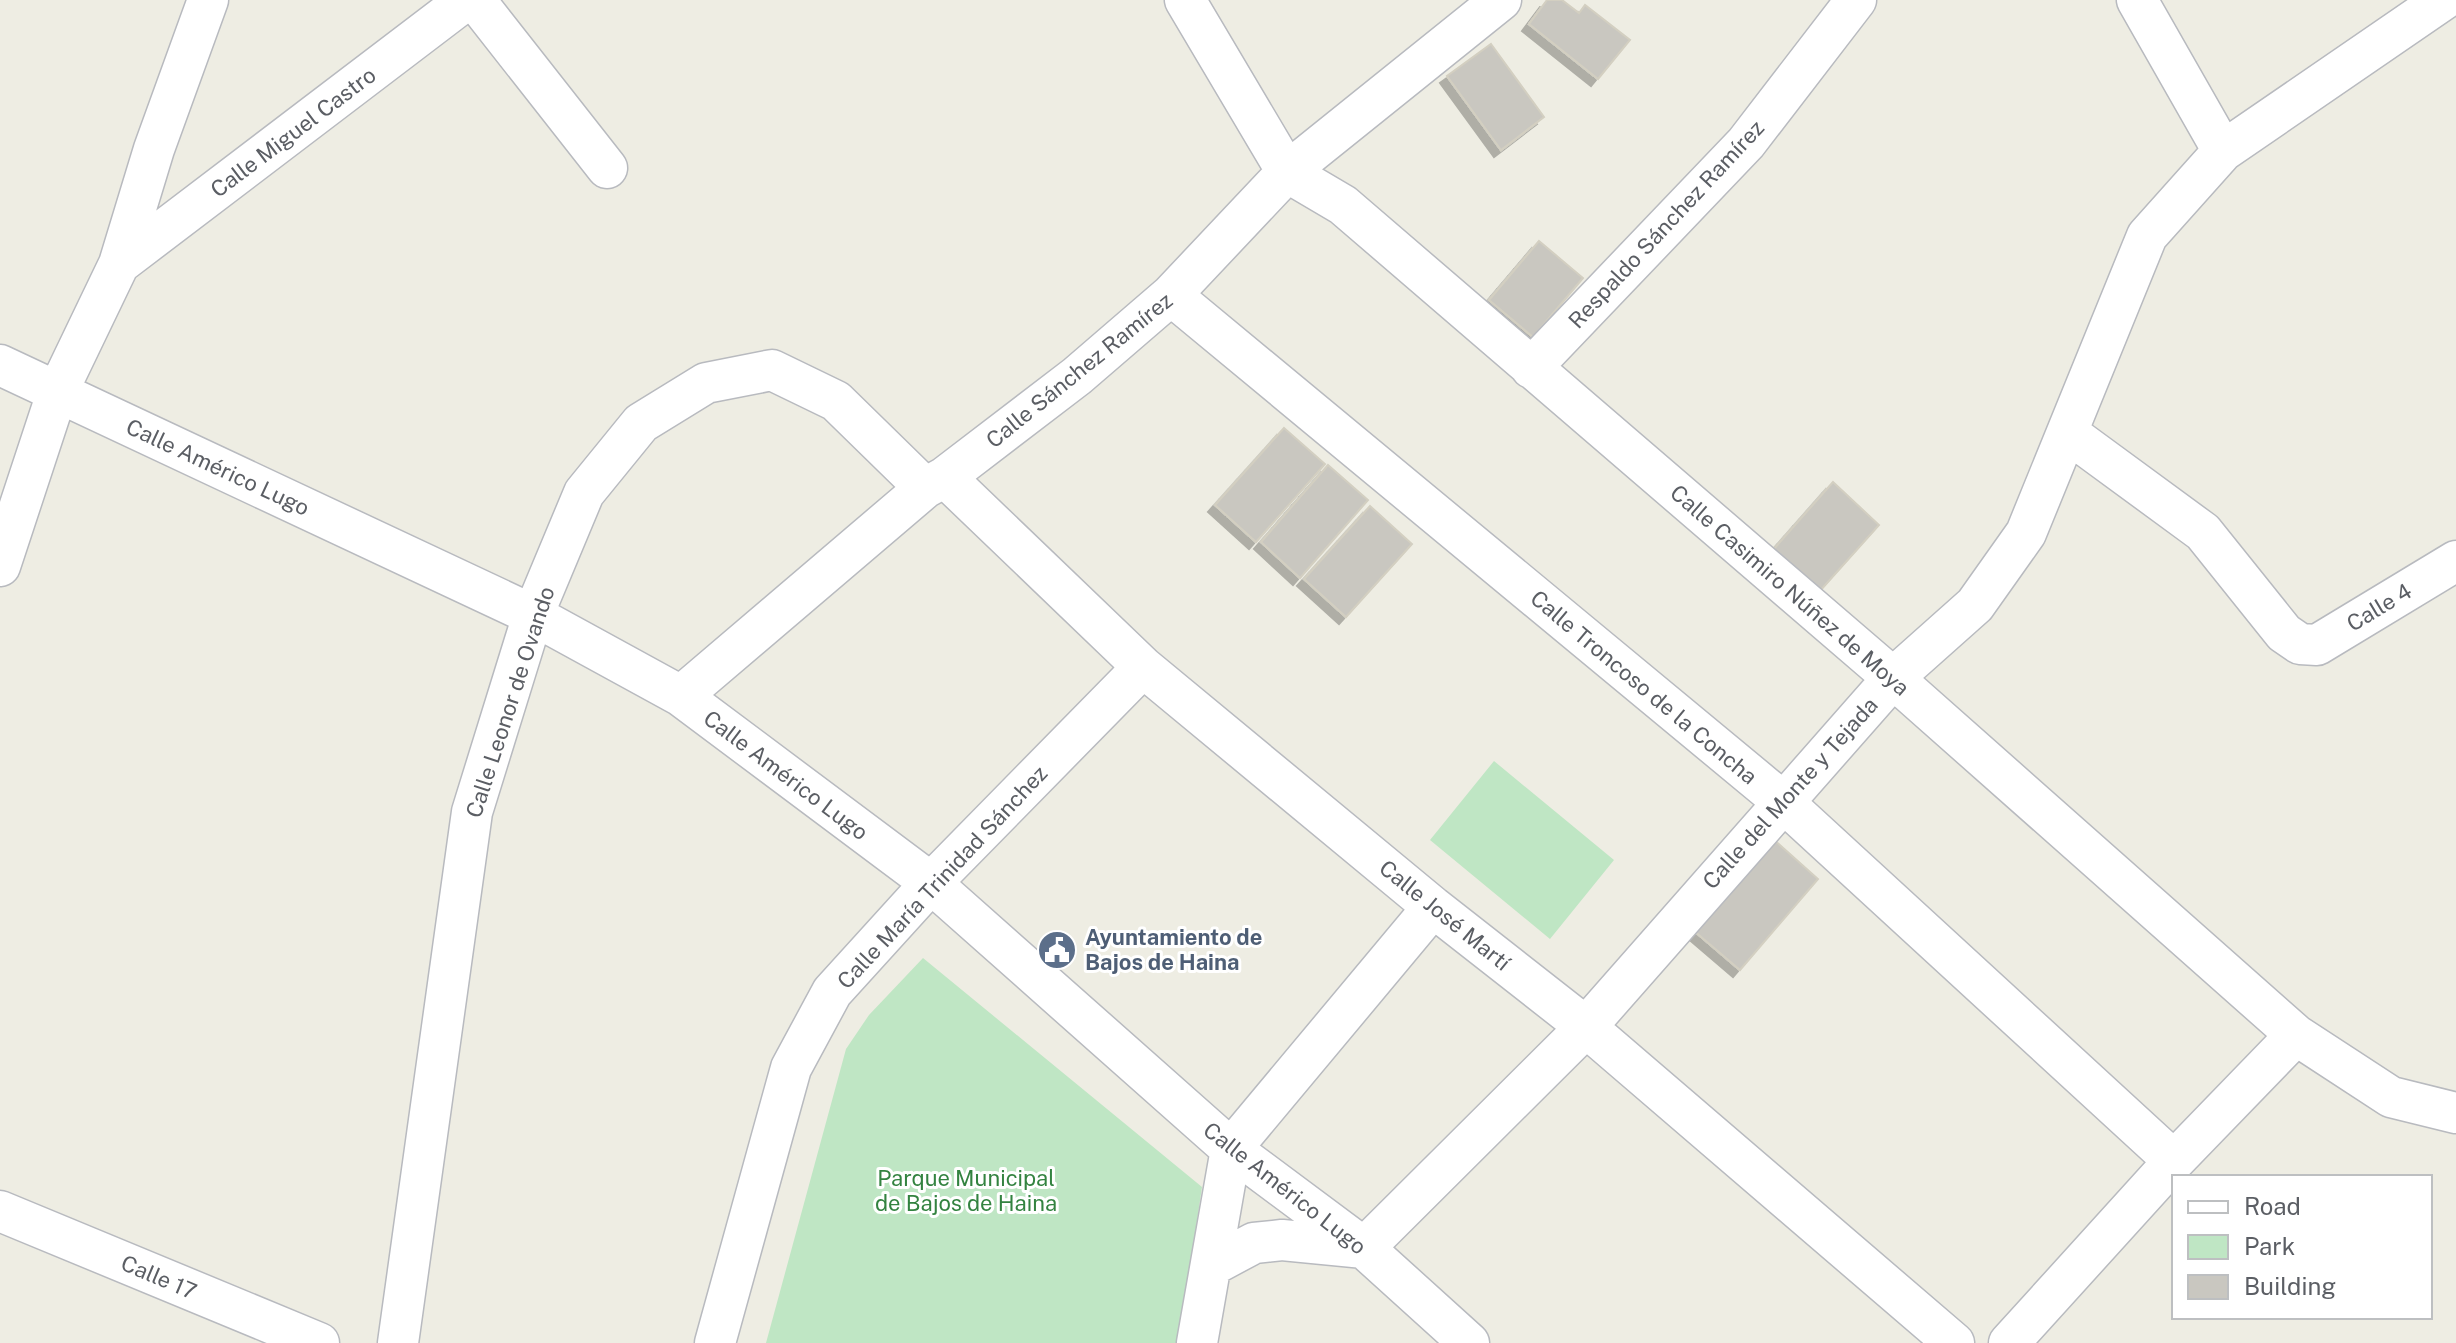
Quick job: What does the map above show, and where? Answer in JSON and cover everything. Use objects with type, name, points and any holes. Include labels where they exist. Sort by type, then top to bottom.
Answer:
[{"type":"street","points":[[0,566],[57,393],[119,264],[154,149],[208,0]]},
{"type":"street","name":"Calle Miguel Castro","points":[[119,264],[466,0]]},
{"type":"street","points":[[475,0],[607,168]]},
{"type":"street","name":"Calle Casimiro Núñez de Moya","points":[[1185,0],[1287,172],[1343,205],[1893,678],[2296,1035],[2391,1097],[2456,1113]]},
{"type":"street","name":"Calle Sánchez Ramírez","points":[[681,696],[935,483],[1077,376],[1171,295],[1287,172],[1501,0]]},
{"type":"street","name":"Respaldo Sánchez Ramírez","points":[[1531,368],[1746,143],[1856,0]]},
{"type":"street","points":[[2137,0],[2223,151]]},
{"type":"street","name":"Calle del Monte y Tejada","points":[[1364,1248],[1586,1027],[1893,678],[1975,605],[2026,533],[2147,236],[2223,151],[2443,0]]},
{"type":"street","name":"Calle Troncoso de la Concha","points":[[1171,295],[1782,801],[2174,1161]]},
{"type":"street","name":"Calle Américo Lugo","points":[[0,365],[533,615],[681,696],[931,883],[1231,1149],[1364,1248],[1469,1343]]},
{"type":"street","name":"Calle Leonor de Ovando","points":[[398,1343],[472,812],[533,615],[584,493],[641,423],[706,383],[772,370],[836,401],[935,483]]},
{"type":"street","name":"Calle 4","points":[[2068,433],[2203,532],[2284,633],[2300,644],[2317,645],[2456,561]]},
{"type":"street","name":"Calle José Martí","points":[[935,483],[1143,667],[1433,907],[1586,1027],[1954,1343]]},
{"type":"street","name":"Calle María Trinidad Sánchez","points":[[715,1343],[791,1068],[832,992],[931,883],[1143,667]]},
{"type":"street","points":[[1197,1343],[1231,1149],[1433,907]]},
{"type":"street","points":[[2009,1343],[2174,1161],[2296,1035]]},
{"type":"street","name":"Calle 17","points":[[0,1211],[319,1343]]},
{"type":"street","points":[[1211,1266],[1254,1243],[1282,1240],[1364,1248]]},
{"type":"green space","points":[[1494,761],[1614,860],[1550,939],[1430,840]]},
{"type":"green space","name":"Parque Municipal de Bajos de Haina","points":[[923,958],[1202,1187],[1179,1343],[766,1343],[846,1049],[869,1015]]},
{"type":"building","points":[[1547,0],[1562,0],[1579,13],[1585,5],[1630,40],[1598,79],[1529,24]]},
{"type":"building","points":[[1491,44],[1544,117],[1501,150],[1447,76]]},
{"type":"building","points":[[1539,241],[1583,278],[1533,337],[1489,300]]},
{"type":"building","points":[[1284,428],[1325,464],[1256,542],[1215,505]]},
{"type":"building","points":[[1328,465],[1368,500],[1300,578],[1261,542]]},
{"type":"building","points":[[1833,482],[1879,525],[1819,592],[1773,550]]},
{"type":"building","points":[[1370,506],[1412,544],[1346,617],[1304,579]]},
{"type":"building","points":[[1772,838],[1818,879],[1740,970],[1693,930]]},
{"type":"place","name":"Ayuntamiento de Bajos de Haina","points":[[1057,950]]}]
